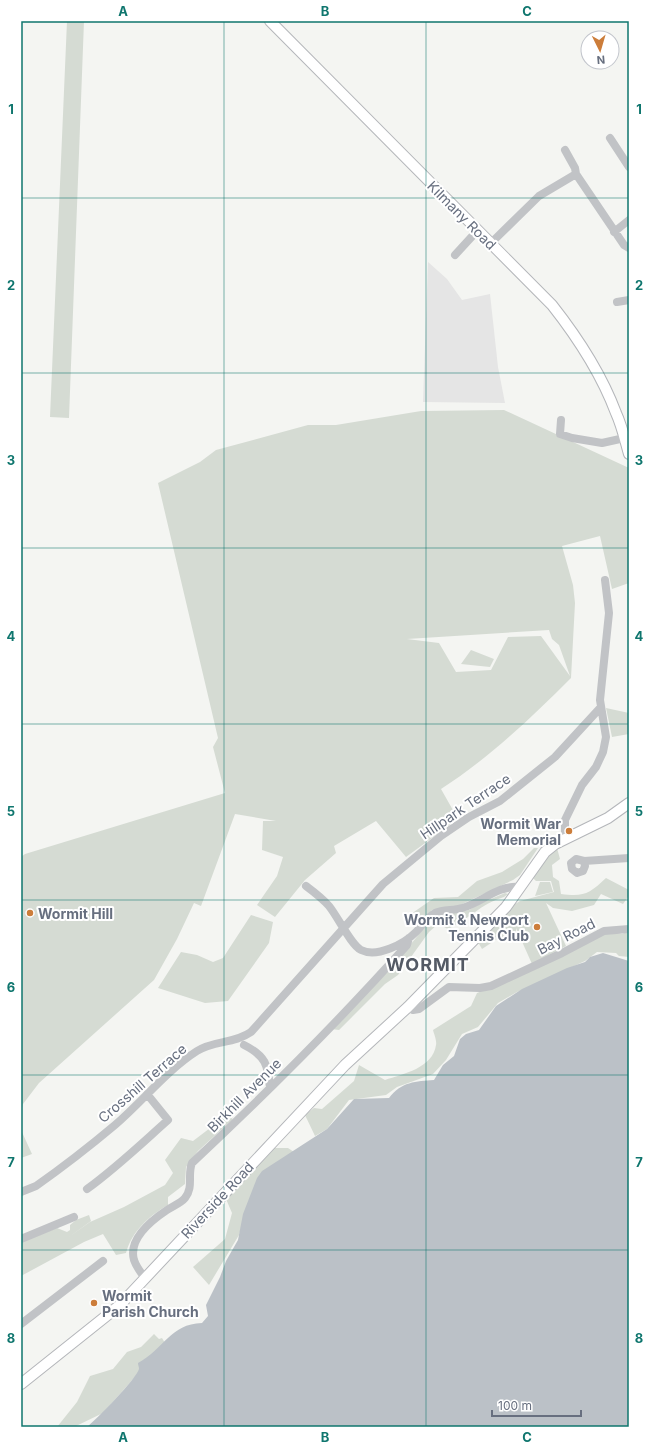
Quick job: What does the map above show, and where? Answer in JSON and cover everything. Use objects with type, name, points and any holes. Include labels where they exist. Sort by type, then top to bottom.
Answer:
[{"type":"main road","name":"Kilmany Road","points":[[270,21],[552,305],[576,336],[603,384],[617,413],[625,436],[629,454]]},
{"type":"main road","name":"Riverside Road","points":[[21,1384],[114,1310],[345,1064],[408,1008],[506,907],[516,890],[545,852],[565,839],[608,818],[629,803]]},
{"type":"street","points":[[610,138],[628,163]]},
{"type":"street","points":[[565,150],[575,168],[576,174],[624,246],[629,248]]},
{"type":"street","points":[[490,244],[539,196],[576,174]]},
{"type":"street","points":[[614,232],[629,220]]},
{"type":"street","points":[[455,254],[477,230]]},
{"type":"street","points":[[617,302],[629,300]]},
{"type":"street","points":[[561,420],[560,434],[572,438],[602,443],[625,436]]},
{"type":"street","points":[[565,839],[565,820],[582,785],[596,767],[603,752],[606,737],[600,694],[609,612],[605,580]]},
{"type":"street","name":"Hillpark Terrace","points":[[344,928],[383,884],[441,836],[500,801],[555,757],[601,707]]},
{"type":"street","points":[[584,861],[629,858]]},
{"type":"street","points":[[306,886],[328,905],[353,943],[359,949],[365,952],[375,953],[409,938],[435,913],[462,909],[488,895],[509,888],[516,890]]},
{"type":"street","name":"Crosshill Terrace","points":[[21,1192],[36,1186],[48,1178],[116,1124],[147,1094],[197,1051],[214,1044],[243,1038],[251,1032],[344,928]]},
{"type":"street","name":"Bay Road","points":[[408,1008],[413,1010],[419,1009],[449,987],[480,988],[491,986],[556,956],[604,931],[629,929]]},
{"type":"street","name":"Birkhill Avenue","points":[[145,1278],[134,1261],[132,1252],[134,1244],[145,1228],[156,1217],[184,1200],[191,1186],[190,1169],[192,1163],[270,1088],[364,992],[407,945],[409,938]]},
{"type":"street","points":[[244,1045],[256,1051],[263,1058],[268,1073],[270,1088]]},
{"type":"street","points":[[87,1189],[118,1166],[126,1157],[168,1120],[147,1094]]},
{"type":"street","points":[[21,1239],[66,1225],[74,1218]]},
{"type":"street","points":[[21,1324],[50,1297],[103,1261]]},
{"type":"shaded area","points":[[67,21],[84,21],[69,418],[50,417]]},
{"type":"shaded area","points":[[428,262],[447,279],[462,300],[490,294],[498,367],[505,403],[423,402]]},
{"type":"shaded area","points":[[504,410],[629,468],[629,583],[612,589],[600,536],[562,546],[573,585],[575,603],[571,678],[509,737],[459,777],[441,789],[458,819],[406,857],[376,821],[334,846],[336,853],[305,880],[275,917],[257,905],[277,876],[283,857],[262,850],[263,821],[276,821],[235,814],[201,906],[194,903],[177,939],[154,980],[39,1083],[23,1104],[21,1112],[21,857],[25,854],[225,793],[213,747],[218,738],[158,483],[200,462],[216,450],[308,425],[336,425],[421,411]],"holes":[[[549,630],[552,639],[559,645],[570,676],[541,636],[508,637],[491,670],[456,672],[439,643],[407,639]]]},
{"type":"shaded area","points":[[471,650],[494,659],[490,667],[461,664]]},
{"type":"shaded area","points":[[606,708],[629,713],[629,734],[612,737]]},
{"type":"shaded area","points":[[534,848],[538,848],[520,875],[513,880],[458,906],[432,910],[419,922],[411,914],[434,898],[458,897],[477,881],[502,872],[523,859]]},
{"type":"shaded area","points":[[557,848],[560,859],[552,865],[553,877],[559,881],[561,894],[575,895],[586,893],[595,888],[606,878],[629,890],[629,898],[628,897],[623,904],[601,894],[594,905],[572,911],[553,908],[546,903],[566,946],[532,964],[516,928],[516,934],[497,939],[482,949],[478,942],[512,906],[520,901],[554,892],[551,881],[536,881],[531,876],[545,855]]},
{"type":"shaded area","points":[[540,882],[550,882],[553,892],[535,896]]},
{"type":"shaded area","points":[[505,893],[508,894],[488,904],[448,929],[438,924],[429,932],[398,975],[385,984],[339,1030],[331,1029],[393,965],[432,919],[440,915],[469,910]]},
{"type":"shaded area","points":[[251,915],[273,922],[269,943],[228,1001],[205,1003],[158,988],[181,952],[197,955],[213,962],[223,958]]},
{"type":"shaded area","points":[[629,931],[629,957],[619,956],[616,953],[597,952],[585,961],[517,992],[498,1003],[478,1027],[462,1034],[446,1060],[433,1074],[397,1087],[386,1095],[349,1100],[327,1129],[315,1136],[305,1115],[314,1108],[322,1109],[354,1081],[359,1065],[385,1080],[416,1069],[423,1065],[434,1053],[436,1040],[433,1030],[471,1006],[477,993],[516,977],[608,932],[622,934]]},
{"type":"shaded area","points":[[603,953],[629,961],[629,1427],[87,1427],[107,1408],[137,1374],[139,1369],[138,1363],[175,1332],[191,1324],[202,1323],[208,1316],[206,1305],[226,1261],[238,1240],[243,1214],[257,1178],[262,1171],[327,1129],[354,1099],[389,1098],[409,1083],[434,1080],[443,1065],[454,1056],[460,1039],[466,1034],[479,1030],[496,1006],[522,989],[567,968],[585,962],[590,957]]},
{"type":"shaded area","points":[[227,1106],[233,1111],[232,1120],[198,1151],[186,1167],[185,1184],[168,1197],[168,1205],[154,1214],[142,1225],[132,1238],[126,1253],[116,1255],[103,1234],[84,1242],[21,1276],[21,1242],[57,1228],[67,1232],[70,1230],[70,1225],[76,1220],[89,1215],[91,1221],[69,1237],[90,1222],[124,1207],[165,1185],[173,1173],[165,1160],[181,1138],[193,1141],[218,1122],[219,1115]]},
{"type":"shaded area","points":[[21,1130],[32,1154],[21,1158]]},
{"type":"shaded area","points":[[270,1148],[288,1148],[294,1152],[247,1209],[239,1235],[209,1285],[193,1267],[225,1239],[232,1213],[226,1199]]},
{"type":"shaded area","points":[[154,1334],[159,1339],[162,1338],[165,1343],[103,1413],[74,1427],[57,1427],[77,1402],[90,1376],[113,1369],[127,1352],[141,1347]]},
{"type":"place","name":"Wormit War Memorial","points":[[569,831]]},
{"type":"place","name":"Wormit Hill","points":[[30,913]]},
{"type":"place","name":"Wormit & Newport Tennis Club","points":[[537,927]]},
{"type":"place","name":"Wormit Parish Church","points":[[94,1303]]},
{"type":"district","name":"WORMIT","points":[[428,964]]}]
